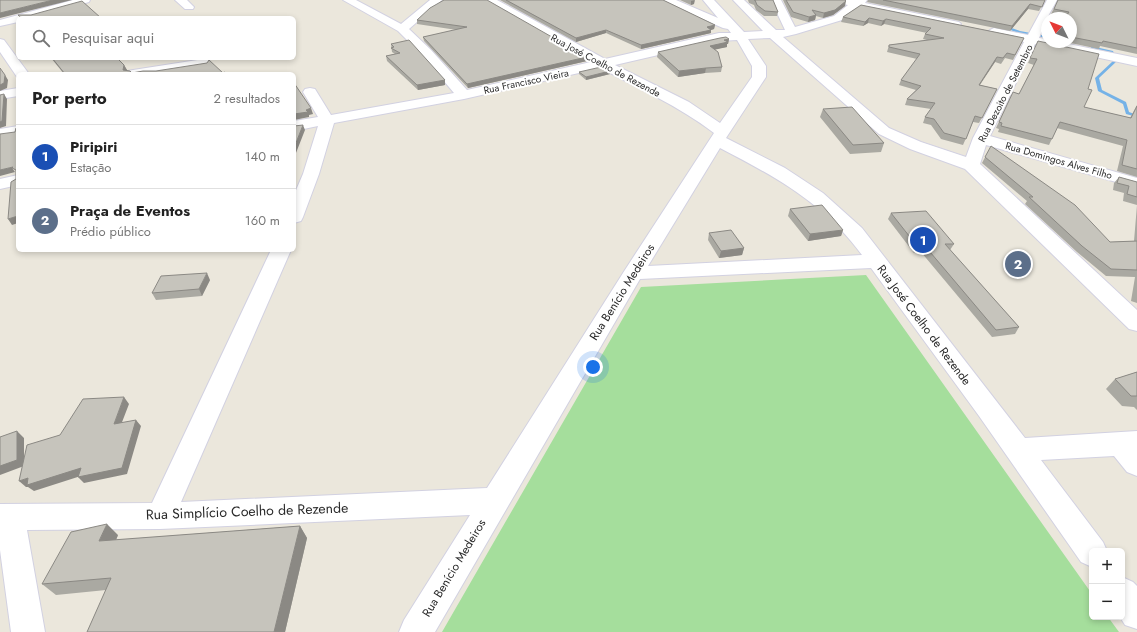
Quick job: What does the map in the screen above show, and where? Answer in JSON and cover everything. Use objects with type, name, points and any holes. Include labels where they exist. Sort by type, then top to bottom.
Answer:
[{"type":"street","points":[[26,16],[85,0]]},
{"type":"street","points":[[180,0],[189,7]]},
{"type":"street","points":[[348,0],[402,29],[427,53],[464,94]]},
{"type":"street","points":[[402,29],[437,0]]},
{"type":"street","name":"Rua José Coelho de Rezende","points":[[489,0],[604,64],[699,114],[720,136],[817,197],[836,213],[855,232],[1089,548]]},
{"type":"street","points":[[667,0],[744,33]]},
{"type":"street","name":"Rua Benício Medeiros","points":[[416,632],[633,273],[759,77],[759,66],[744,33],[708,0]]},
{"type":"street","points":[[738,0],[774,35],[884,131],[903,141],[944,154],[971,165],[1137,323]]},
{"type":"street","points":[[776,0],[792,32]]},
{"type":"street","points":[[838,0],[860,2],[964,26]]},
{"type":"street","name":"Rua Dezoito de Setembro","points":[[971,165],[981,138],[1052,0]]},
{"type":"street","name":"Rua Francisco Vieira","points":[[296,126],[464,94],[744,33],[774,35],[792,32],[838,18],[860,2]]},
{"type":"street","points":[[0,24],[16,19]]},
{"type":"street","points":[[979,29],[1137,62]]},
{"type":"street","points":[[0,43],[4,55],[20,72]]},
{"type":"street","points":[[146,72],[204,63]]},
{"type":"street","points":[[0,95],[16,92]]},
{"type":"street","points":[[296,212],[311,174],[327,120],[310,92]]},
{"type":"street","points":[[0,134],[16,131]]},
{"type":"street","name":"Rua Domingos Alves Filho","points":[[981,138],[1137,182]]},
{"type":"street","points":[[0,184],[16,180]]},
{"type":"street","points":[[160,516],[280,252]]},
{"type":"street","points":[[633,273],[876,261]]},
{"type":"street","points":[[1017,450],[1131,450]]},
{"type":"street","name":"Rua Simplício Coelho de Rezende","points":[[5,517],[160,516],[494,502]]},
{"type":"street","points":[[5,517],[28,632]]},
{"type":"street","points":[[1125,597],[1137,614]]},
{"type":"green space","points":[[866,275],[1089,590],[1089,620],[1110,620],[1119,632],[442,632],[641,287]]},
{"type":"building","points":[[0,0],[53,0],[0,13]]},
{"type":"building","points":[[444,0],[487,0],[587,57],[467,84],[423,37],[467,27],[417,20],[430,8]]},
{"type":"building","points":[[506,0],[663,0],[715,25],[707,27],[711,30],[641,45],[606,30],[576,38]]},
{"type":"building","points":[[755,0],[773,0],[778,12],[765,11],[757,5]]},
{"type":"building","points":[[786,0],[846,1],[835,10],[824,13],[812,10],[816,15],[809,17],[793,12]]},
{"type":"building","points":[[883,0],[1045,0],[1042,7],[1030,4],[1012,26]]},
{"type":"building","points":[[1058,0],[1137,0],[1137,48],[1103,41],[1102,43],[1077,38],[1077,12],[1054,9]]},
{"type":"building","points":[[82,1],[99,16],[18,15],[31,15]]},
{"type":"building","points":[[861,5],[1024,38],[1015,55],[1007,53],[1003,58],[997,57],[979,85],[997,89],[982,118],[975,116],[966,139],[944,133],[934,119],[925,117],[935,103],[907,99],[921,86],[901,80],[920,54],[889,47],[889,45],[944,38],[925,34],[931,28],[886,19],[883,21],[869,18],[865,22],[843,17]]},
{"type":"building","points":[[726,37],[729,39],[724,40],[728,42],[710,46],[718,52],[722,67],[679,71],[658,52],[720,38]]},
{"type":"building","points":[[409,40],[445,80],[417,85],[386,56],[400,53],[391,48],[394,47],[391,44]]},
{"type":"building","points":[[1038,41],[1041,42],[1041,48],[1071,48],[1099,54],[1088,89],[1092,90],[1084,107],[1131,118],[1137,106],[1137,169],[1122,165],[1127,140],[1060,122],[1052,139],[1001,126],[1002,123],[999,122],[1013,92],[1019,94],[1037,59],[1030,58]]},
{"type":"building","points":[[54,60],[119,60],[124,65],[123,70],[131,72],[63,72]]},
{"type":"building","points":[[209,60],[222,72],[138,72],[156,71],[207,63]]},
{"type":"building","points":[[601,67],[610,71],[586,77],[579,72]]},
{"type":"building","points":[[0,68],[5,75],[4,83],[0,85]]},
{"type":"building","points":[[296,86],[311,108],[306,110],[308,112],[296,114]]},
{"type":"building","points":[[4,94],[2,121],[0,122],[0,95]]},
{"type":"building","points":[[852,107],[884,143],[853,145],[823,109]]},
{"type":"building","points":[[303,125],[296,143],[296,126]]},
{"type":"building","points":[[16,128],[16,170],[12,168],[13,167],[0,170],[0,134],[15,132]]},
{"type":"building","points":[[991,146],[1075,205],[1110,242],[1137,241],[1137,270],[1111,269],[1082,246],[1029,197],[1033,197],[985,157]]},
{"type":"building","points":[[1119,177],[1137,182],[1137,197],[1127,194],[1129,186],[1117,183]]},
{"type":"building","points":[[16,179],[16,217],[8,219],[11,182]]},
{"type":"building","points":[[822,205],[843,230],[810,234],[790,209]]},
{"type":"building","points":[[926,211],[954,244],[945,244],[1019,327],[996,330],[925,246],[917,246],[891,213]]},
{"type":"building","points":[[731,230],[744,248],[721,251],[709,233]]},
{"type":"building","points":[[207,273],[199,289],[152,293],[161,276]]},
{"type":"building","points":[[1137,372],[1137,396],[1131,396],[1115,379]]},
{"type":"building","points":[[124,397],[114,424],[136,420],[122,468],[78,477],[81,468],[27,485],[28,478],[19,481],[27,445],[60,435],[83,399]]},
{"type":"building","points":[[17,431],[17,460],[0,466],[0,437]]},
{"type":"building","points":[[107,524],[99,541],[300,526],[274,632],[87,632],[111,578],[42,584],[71,532]]},
{"type":"waterway","points":[[1004,26],[1019,32],[1041,36]]},
{"type":"waterway","points":[[1092,47],[1111,51],[1115,61],[1097,78],[1100,91],[1125,103],[1127,113],[1137,116]]},
{"type":"place","name":"Piripiri","points":[[923,240]]},
{"type":"place","name":"Praça de Eventos","points":[[1018,264]]}]
